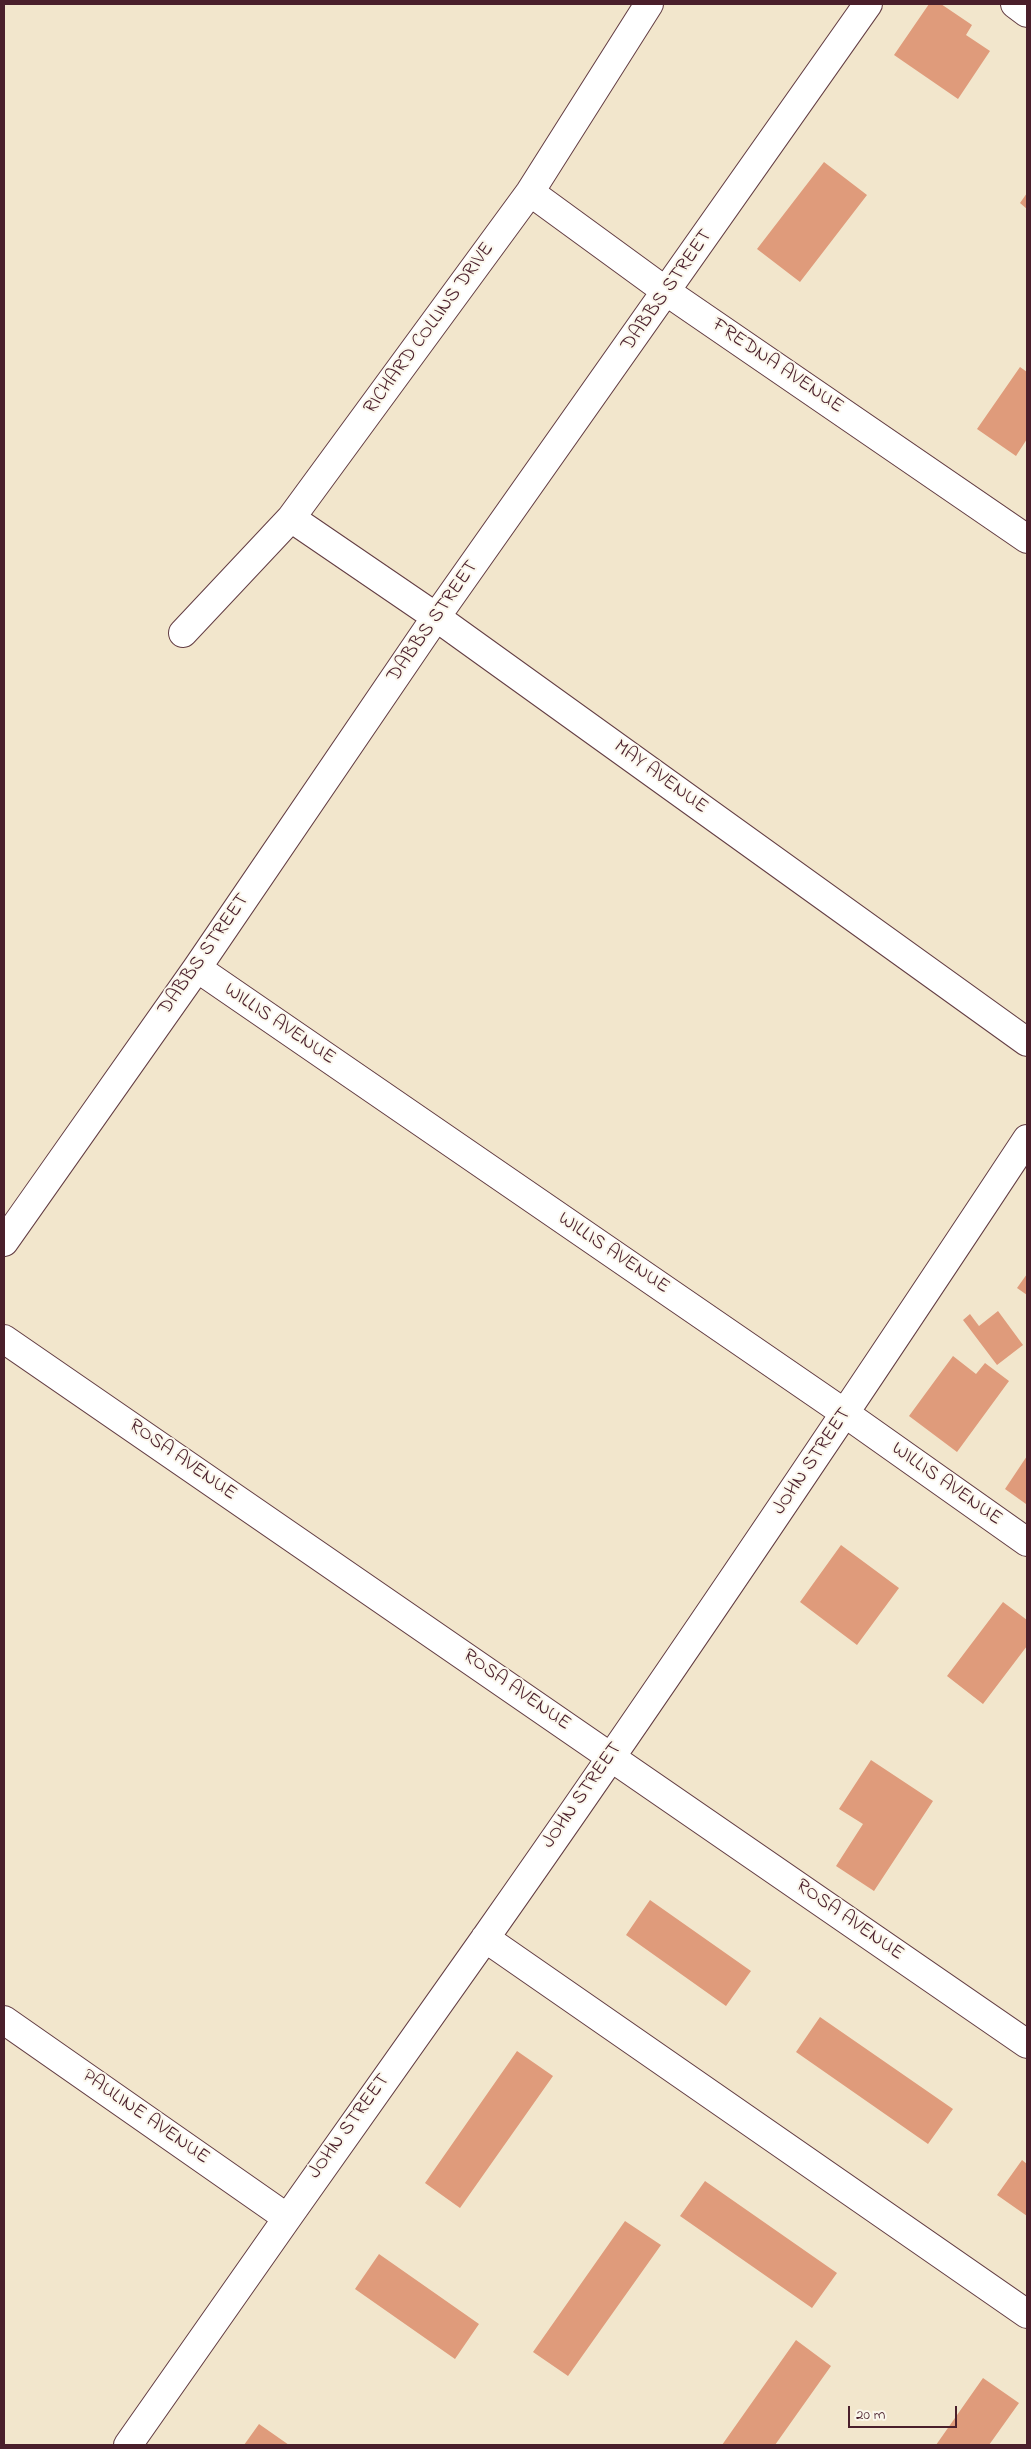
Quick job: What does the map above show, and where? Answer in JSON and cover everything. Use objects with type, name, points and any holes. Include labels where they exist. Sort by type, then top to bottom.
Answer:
[{"type":"street","name":"RICHARD COLLINS DRIVE","points":[[183,633],[291,518],[530,192],[649,4]]},
{"type":"street","name":"DABBS STREET","points":[[4,1242],[197,968],[436,617],[667,292],[868,4]]},
{"type":"street","points":[[1015,4],[1027,13]]},
{"type":"street","name":"FREDNA AVENUE","points":[[530,192],[667,292],[1027,539]]},
{"type":"street","name":"MAY AVENUE","points":[[291,518],[436,617],[1027,1042]]},
{"type":"street","name":"WILLIS AVENUE","points":[[197,968],[846,1414],[1027,1542]]},
{"type":"street","name":"JOHN STREET","points":[[128,2445],[611,1757],[846,1414],[1027,1138]]},
{"type":"street","name":"ROSA AVENUE","points":[[4,1338],[1027,2044]]},
{"type":"street","points":[[485,1938],[1027,2314]]},
{"type":"street","name":"PAULINE AVENUE","points":[[4,2020],[286,2218]]},
{"type":"building","points":[[929,4],[941,4],[972,25],[966,35],[990,51],[958,99],[894,55]]},
{"type":"building","points":[[824,162],[867,195],[800,282],[757,249]]},
{"type":"building","points":[[1027,193],[1027,209],[1020,203]]},
{"type":"building","points":[[1020,367],[1027,372],[1027,439],[1016,456],[977,429]]},
{"type":"building","points":[[1027,1274],[1027,1295],[1017,1288]]},
{"type":"building","points":[[998,1311],[1023,1345],[997,1365],[963,1320],[970,1314],[979,1326]]},
{"type":"building","points":[[953,1356],[976,1374],[985,1363],[1009,1381],[957,1452],[909,1416]]},
{"type":"building","points":[[1027,1456],[1027,1502],[1026,1504],[1005,1489]]},
{"type":"building","points":[[841,1545],[899,1588],[857,1645],[800,1602]]},
{"type":"building","points":[[1003,1602],[1027,1620],[1027,1646],[983,1704],[947,1676]]},
{"type":"building","points":[[871,1760],[933,1801],[874,1891],[836,1866],[863,1824],[839,1809]]},
{"type":"building","points":[[650,1900],[751,1971],[726,2006],[626,1935]]},
{"type":"building","points":[[820,2017],[953,2109],[928,2144],[796,2052]]},
{"type":"building","points":[[517,2051],[553,2076],[460,2208],[425,2183]]},
{"type":"building","points":[[1022,2160],[1027,2164],[1027,2216],[997,2195]]},
{"type":"building","points":[[705,2181],[837,2273],[812,2308],[680,2216]]},
{"type":"building","points":[[625,2221],[661,2245],[568,2376],[533,2352]]},
{"type":"building","points":[[379,2254],[479,2324],[455,2359],[355,2289]]},
{"type":"building","points":[[796,2340],[831,2366],[775,2445],[722,2445]]},
{"type":"building","points":[[983,2378],[1019,2403],[989,2445],[936,2445]]},
{"type":"building","points":[[259,2424],[289,2445],[244,2445]]}]
